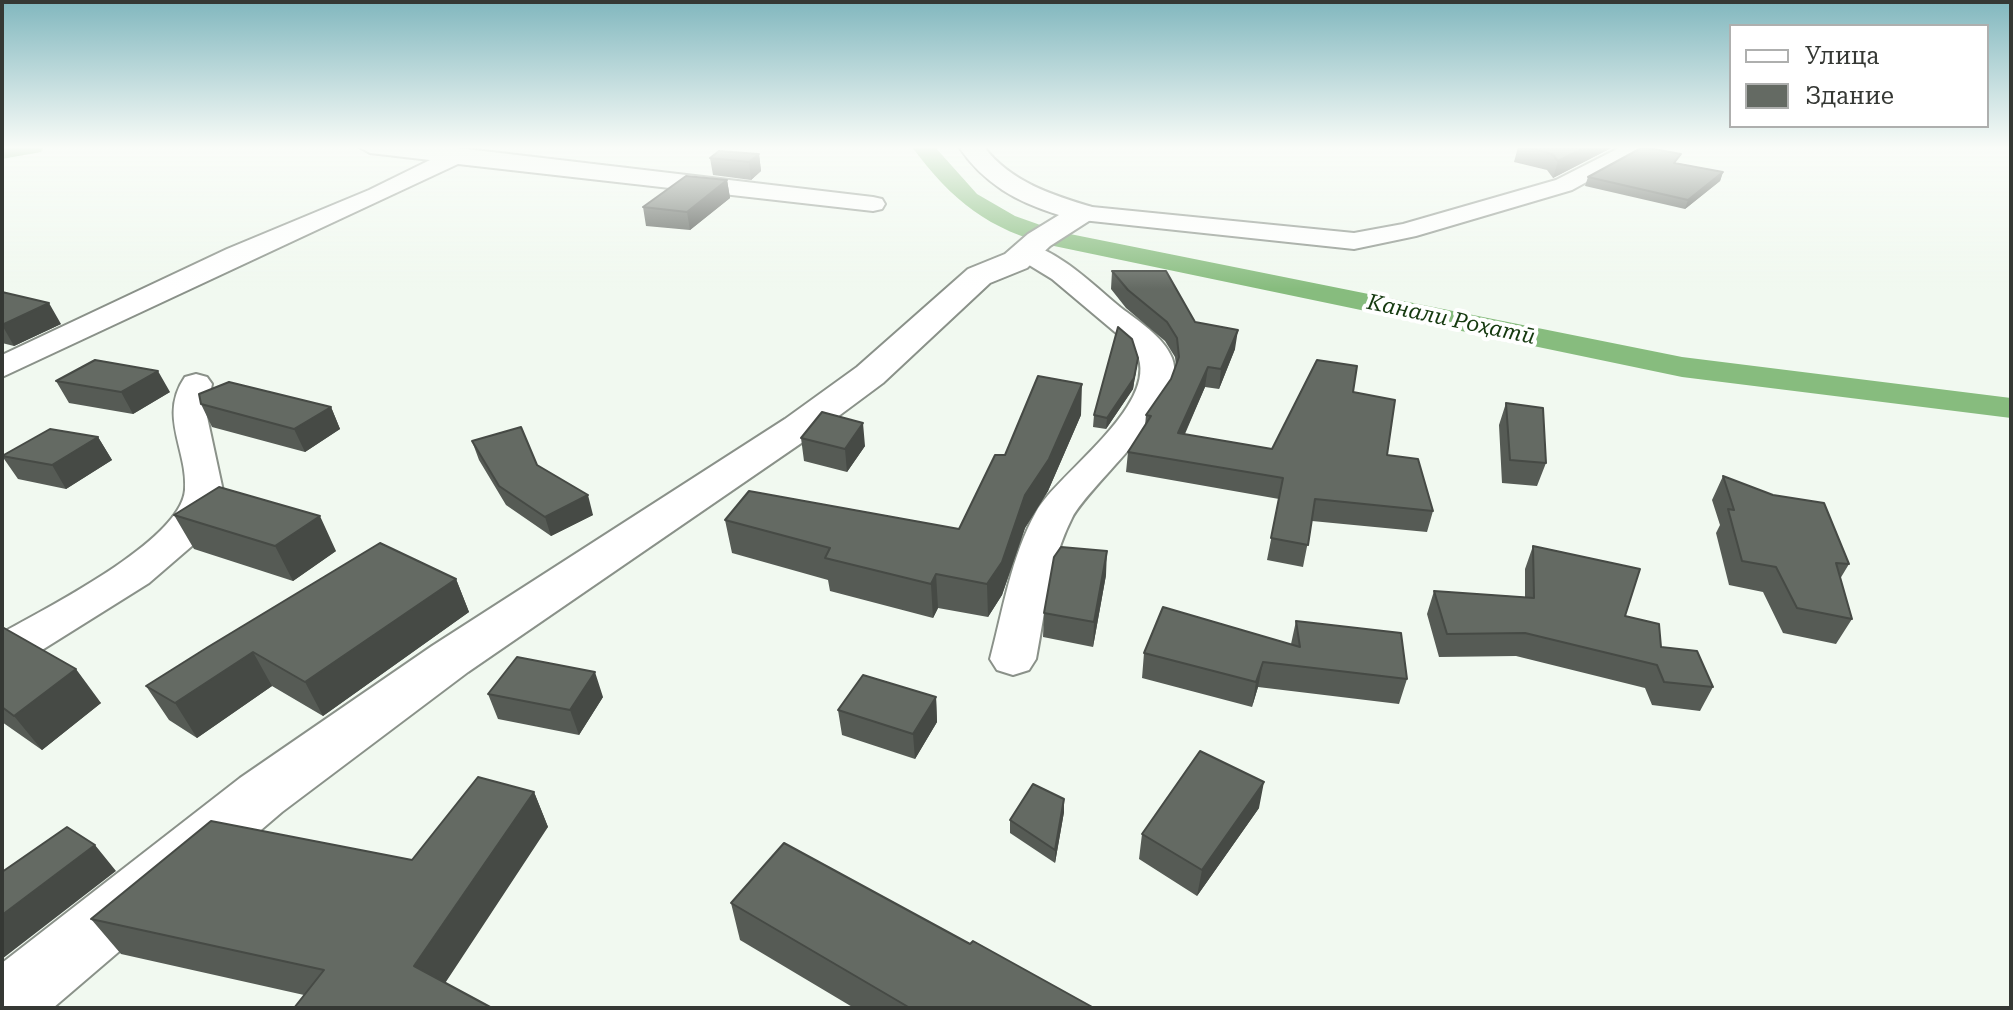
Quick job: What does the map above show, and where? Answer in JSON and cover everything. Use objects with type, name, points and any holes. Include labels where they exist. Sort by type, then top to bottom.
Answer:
[{"type":"street","points":[[2,367],[236,255],[379,194]]},
{"type":"street","points":[[774,194],[873,204]]},
{"type":"street","points":[[1013,659],[1038,550],[1056,511],[1117,445],[1143,406],[1158,375],[1156,358],[1145,342],[1062,273],[1052,233],[1019,194]]},
{"type":"street","points":[[2,1006],[261,795],[450,659],[799,427],[870,375],[979,276],[1016,261],[1052,233],[1354,241],[1407,231],[1533,194]]},
{"type":"street","points":[[2,654],[134,574],[186,530],[204,491],[189,412],[196,384]]},
{"type":"building","points":[[661,194],[709,194],[687,212],[643,207]]},
{"type":"building","points":[[1662,194],[1695,194],[1688,200]]},
{"type":"building","points":[[1112,271],[1166,271],[1195,322],[1238,330],[1221,369],[1208,367],[1178,433],[1272,449],[1317,360],[1357,366],[1353,392],[1395,400],[1387,455],[1418,459],[1433,511],[1315,499],[1308,545],[1271,538],[1283,478],[1128,452],[1151,416],[1146,415],[1171,379],[1179,357],[1177,338],[1167,322],[1128,290]]},
{"type":"building","points":[[2,292],[49,303],[2,325]]},
{"type":"building","points":[[1118,327],[1132,339],[1138,358],[1134,378],[1107,418],[1094,415]]},
{"type":"building","points":[[95,360],[158,371],[121,392],[56,381]]},
{"type":"building","points":[[1038,376],[1082,384],[1049,459],[1025,495],[1002,562],[987,584],[936,574],[931,584],[825,558],[830,548],[725,520],[749,491],[959,529],[995,455],[1005,455]]},
{"type":"building","points":[[229,382],[331,407],[294,429],[201,404],[199,394]]},
{"type":"building","points":[[1506,403],[1543,408],[1546,463],[1510,460]]},
{"type":"building","points":[[822,412],[863,423],[845,449],[801,438]]},
{"type":"building","points":[[521,427],[537,465],[588,495],[545,517],[499,486],[472,441]]},
{"type":"building","points":[[50,429],[98,437],[52,465],[2,456]]},
{"type":"building","points":[[1723,476],[1773,495],[1824,503],[1849,564],[1836,563],[1852,619],[1797,608],[1776,567],[1742,561],[1728,509],[1734,510]]},
{"type":"building","points":[[219,487],[320,516],[275,546],[174,515]]},
{"type":"building","points":[[380,543],[456,579],[305,682],[253,652],[175,703],[146,686],[208,647]]},
{"type":"building","points":[[1533,546],[1640,569],[1625,616],[1659,624],[1661,647],[1697,651],[1713,687],[1664,682],[1657,665],[1525,633],[1447,634],[1434,591],[1534,598]]},
{"type":"building","points":[[1061,547],[1107,551],[1094,622],[1044,613],[1054,557]]},
{"type":"building","points":[[1163,607],[1300,647],[1296,621],[1401,633],[1407,679],[1263,662],[1256,682],[1144,653]]},
{"type":"building","points":[[4,628],[76,669],[14,716],[2,707]]},
{"type":"building","points":[[517,657],[595,672],[570,710],[488,694]]},
{"type":"building","points":[[863,675],[936,697],[913,734],[838,710]]},
{"type":"building","points":[[1200,751],[1264,782],[1202,870],[1142,834]]},
{"type":"building","points":[[478,777],[534,792],[414,966],[492,1008],[294,1008],[324,970],[91,919],[211,821],[412,860]]},
{"type":"building","points":[[1033,784],[1064,799],[1055,850],[1010,820]]},
{"type":"building","points":[[67,827],[95,845],[2,915],[2,872]]},
{"type":"building","points":[[784,843],[1094,1008],[910,1008],[731,903]]},
{"type":"waterway","name":"Канали Роҳатӣ","points":[[965,194],[1006,221],[1054,238],[1682,367],[2011,408]]}]
